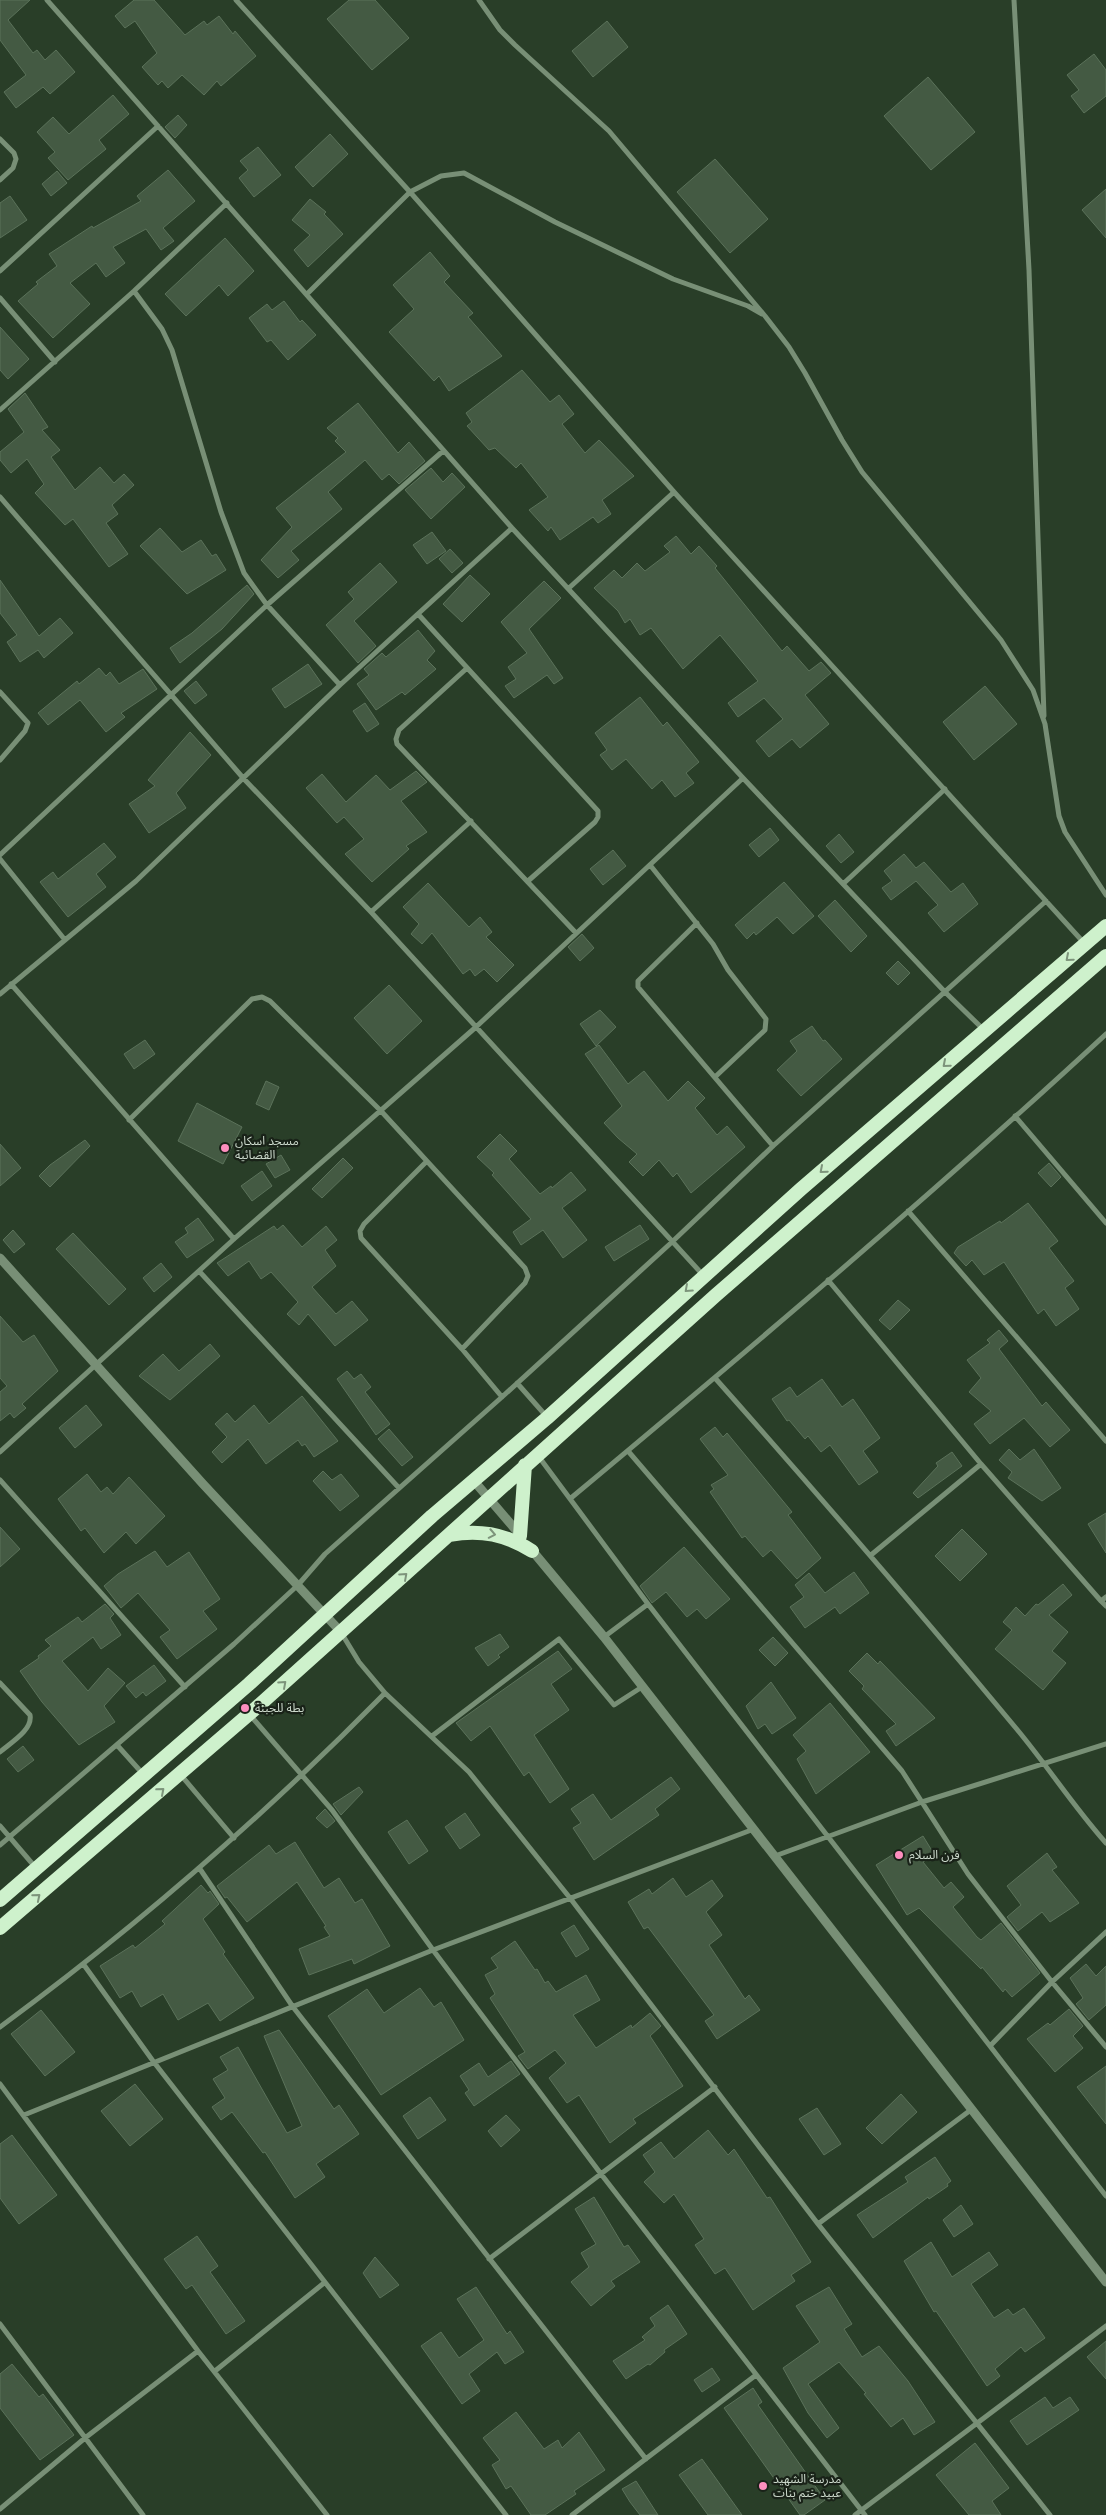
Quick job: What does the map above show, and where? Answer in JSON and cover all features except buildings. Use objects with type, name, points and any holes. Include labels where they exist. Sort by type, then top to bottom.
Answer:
[{"type":"highway","points":[[0,1900],[249,1684],[704,1276],[1106,926]]},
{"type":"highway","points":[[0,1928],[249,1714],[490,1499],[537,1454],[818,1206],[1106,956]]},
{"type":"highway","points":[[520,1536],[525,1465]]},
{"type":"highway","points":[[449,1535],[478,1532],[492,1533],[513,1540],[532,1551]]},
{"type":"street","points":[[47,0],[512,528],[743,778],[945,992],[985,1030]]},
{"type":"street","points":[[236,0],[410,192],[674,492],[1085,944]]},
{"type":"street","points":[[479,0],[514,45],[609,131],[765,316],[789,347],[862,472],[941,566],[1017,663],[1033,690],[1044,724]]},
{"type":"street","points":[[1014,0],[1029,270],[1044,724],[1059,816],[1065,832],[1106,895]]},
{"type":"street","points":[[0,271],[158,126]]},
{"type":"street","points":[[0,139],[14,153],[16,159],[13,168],[0,180]]},
{"type":"street","points":[[307,294],[410,192],[441,176],[457,173],[470,175],[555,222],[673,279],[748,306],[765,316]]},
{"type":"street","points":[[0,410],[134,291],[227,203]]},
{"type":"street","points":[[134,291],[162,329],[172,350],[239,562],[251,584],[267,605],[340,685]]},
{"type":"street","points":[[0,298],[55,362]]},
{"type":"street","points":[[0,855],[267,605],[443,451]]},
{"type":"street","points":[[569,588],[674,492]]},
{"type":"street","points":[[0,497],[244,779],[371,912],[704,1276]]},
{"type":"street","points":[[0,994],[136,881],[340,685],[512,528]]},
{"type":"street","points":[[418,614],[599,814],[594,822],[528,881]]},
{"type":"street","points":[[466,669],[399,730],[396,739],[397,744],[576,933]]},
{"type":"street","points":[[0,692],[26,719],[28,728],[0,760]]},
{"type":"street","points":[[0,1452],[199,1270],[476,1027],[743,778]]},
{"type":"street","points":[[843,884],[945,789]]},
{"type":"street","points":[[371,912],[471,821]]},
{"type":"street","points":[[0,858],[64,940]]},
{"type":"street","points":[[650,865],[697,923],[734,978],[766,1019],[765,1030],[715,1077]]},
{"type":"street","points":[[0,1845],[185,1687],[298,1585],[324,1554],[502,1397],[672,1242],[773,1146],[1046,901]]},
{"type":"street","points":[[697,923],[637,984],[639,990],[773,1146]]},
{"type":"street","points":[[11,984],[234,1239]]},
{"type":"street","points":[[129,1120],[257,998],[270,1001],[381,1111],[525,1268],[528,1276],[525,1283],[462,1349]]},
{"type":"street","points":[[571,1498],[715,1378],[908,1211],[1106,1034]]},
{"type":"street","points":[[1015,1116],[1106,1223]]},
{"type":"street","points":[[426,1162],[364,1224],[360,1231],[361,1238],[462,1349],[502,1397]]},
{"type":"street","points":[[908,1211],[1106,1441]]},
{"type":"street","points":[[0,1258],[95,1365],[326,1614],[341,1632],[359,1662],[385,1693],[469,1772],[570,1898],[818,2224],[1050,2515]]},
{"type":"street","points":[[199,1270],[399,1488]]},
{"type":"street","points":[[828,1280],[981,1464],[1104,1599],[1106,1606]]},
{"type":"street","points":[[715,1378],[871,1555],[1046,1764],[1072,1804],[1106,1843]]},
{"type":"street","points":[[517,1383],[547,1418]]},
{"type":"street","points":[[628,1450],[902,1771],[968,1874],[1052,1982],[1106,2047]]},
{"type":"street","points":[[537,1454],[648,1604],[827,1838],[1106,2196]]},
{"type":"street","points":[[871,1555],[981,1464]]},
{"type":"street","points":[[0,1480],[185,1687]]},
{"type":"street","points":[[474,1481],[604,1637],[1106,2282]]},
{"type":"street","points":[[604,1637],[648,1604]]},
{"type":"street","points":[[432,1736],[559,1639],[614,1705],[642,1687]]},
{"type":"street","points":[[0,1683],[30,1715],[31,1720],[27,1727],[0,1752]]},
{"type":"street","points":[[0,2027],[84,1965],[200,1869],[303,1774],[385,1693]]},
{"type":"street","points":[[249,1714],[303,1774],[332,1810],[433,1950],[601,2174],[863,2513]]},
{"type":"street","points":[[775,1856],[922,1802],[1106,1744]]},
{"type":"street","points":[[117,1745],[143,1774]]},
{"type":"street","points":[[180,1774],[234,1838]]},
{"type":"street","points":[[0,1826],[36,1868]]},
{"type":"street","points":[[24,2115],[153,2061],[433,1950],[754,1829]]},
{"type":"street","points":[[200,1869],[293,2007],[646,2459]]},
{"type":"street","points":[[990,2046],[1052,1982],[1106,1932]]},
{"type":"street","points":[[84,1965],[153,2061],[506,2515]]},
{"type":"street","points":[[0,2084],[198,2351],[327,2515]]},
{"type":"street","points":[[489,2260],[714,2087]]},
{"type":"street","points":[[818,2224],[972,2109]]},
{"type":"street","points":[[215,2371],[324,2283]]},
{"type":"street","points":[[0,2324],[143,2515]]},
{"type":"street","points":[[855,2515],[863,2513],[1106,2326]]},
{"type":"street","points":[[0,2509],[85,2438],[198,2351]]},
{"type":"street","points":[[572,2515],[756,2375]]},
{"type":"place","name":"مسجد اسكان القضائية","points":[[225,1148]]},
{"type":"place","name":"بطة للجبنة","points":[[245,1708]]},
{"type":"place","name":"فرن السلام","points":[[899,1855]]},
{"type":"place","name":"مدرسة الشهيد عبيد ختم بنات","points":[[763,2486]]}]
